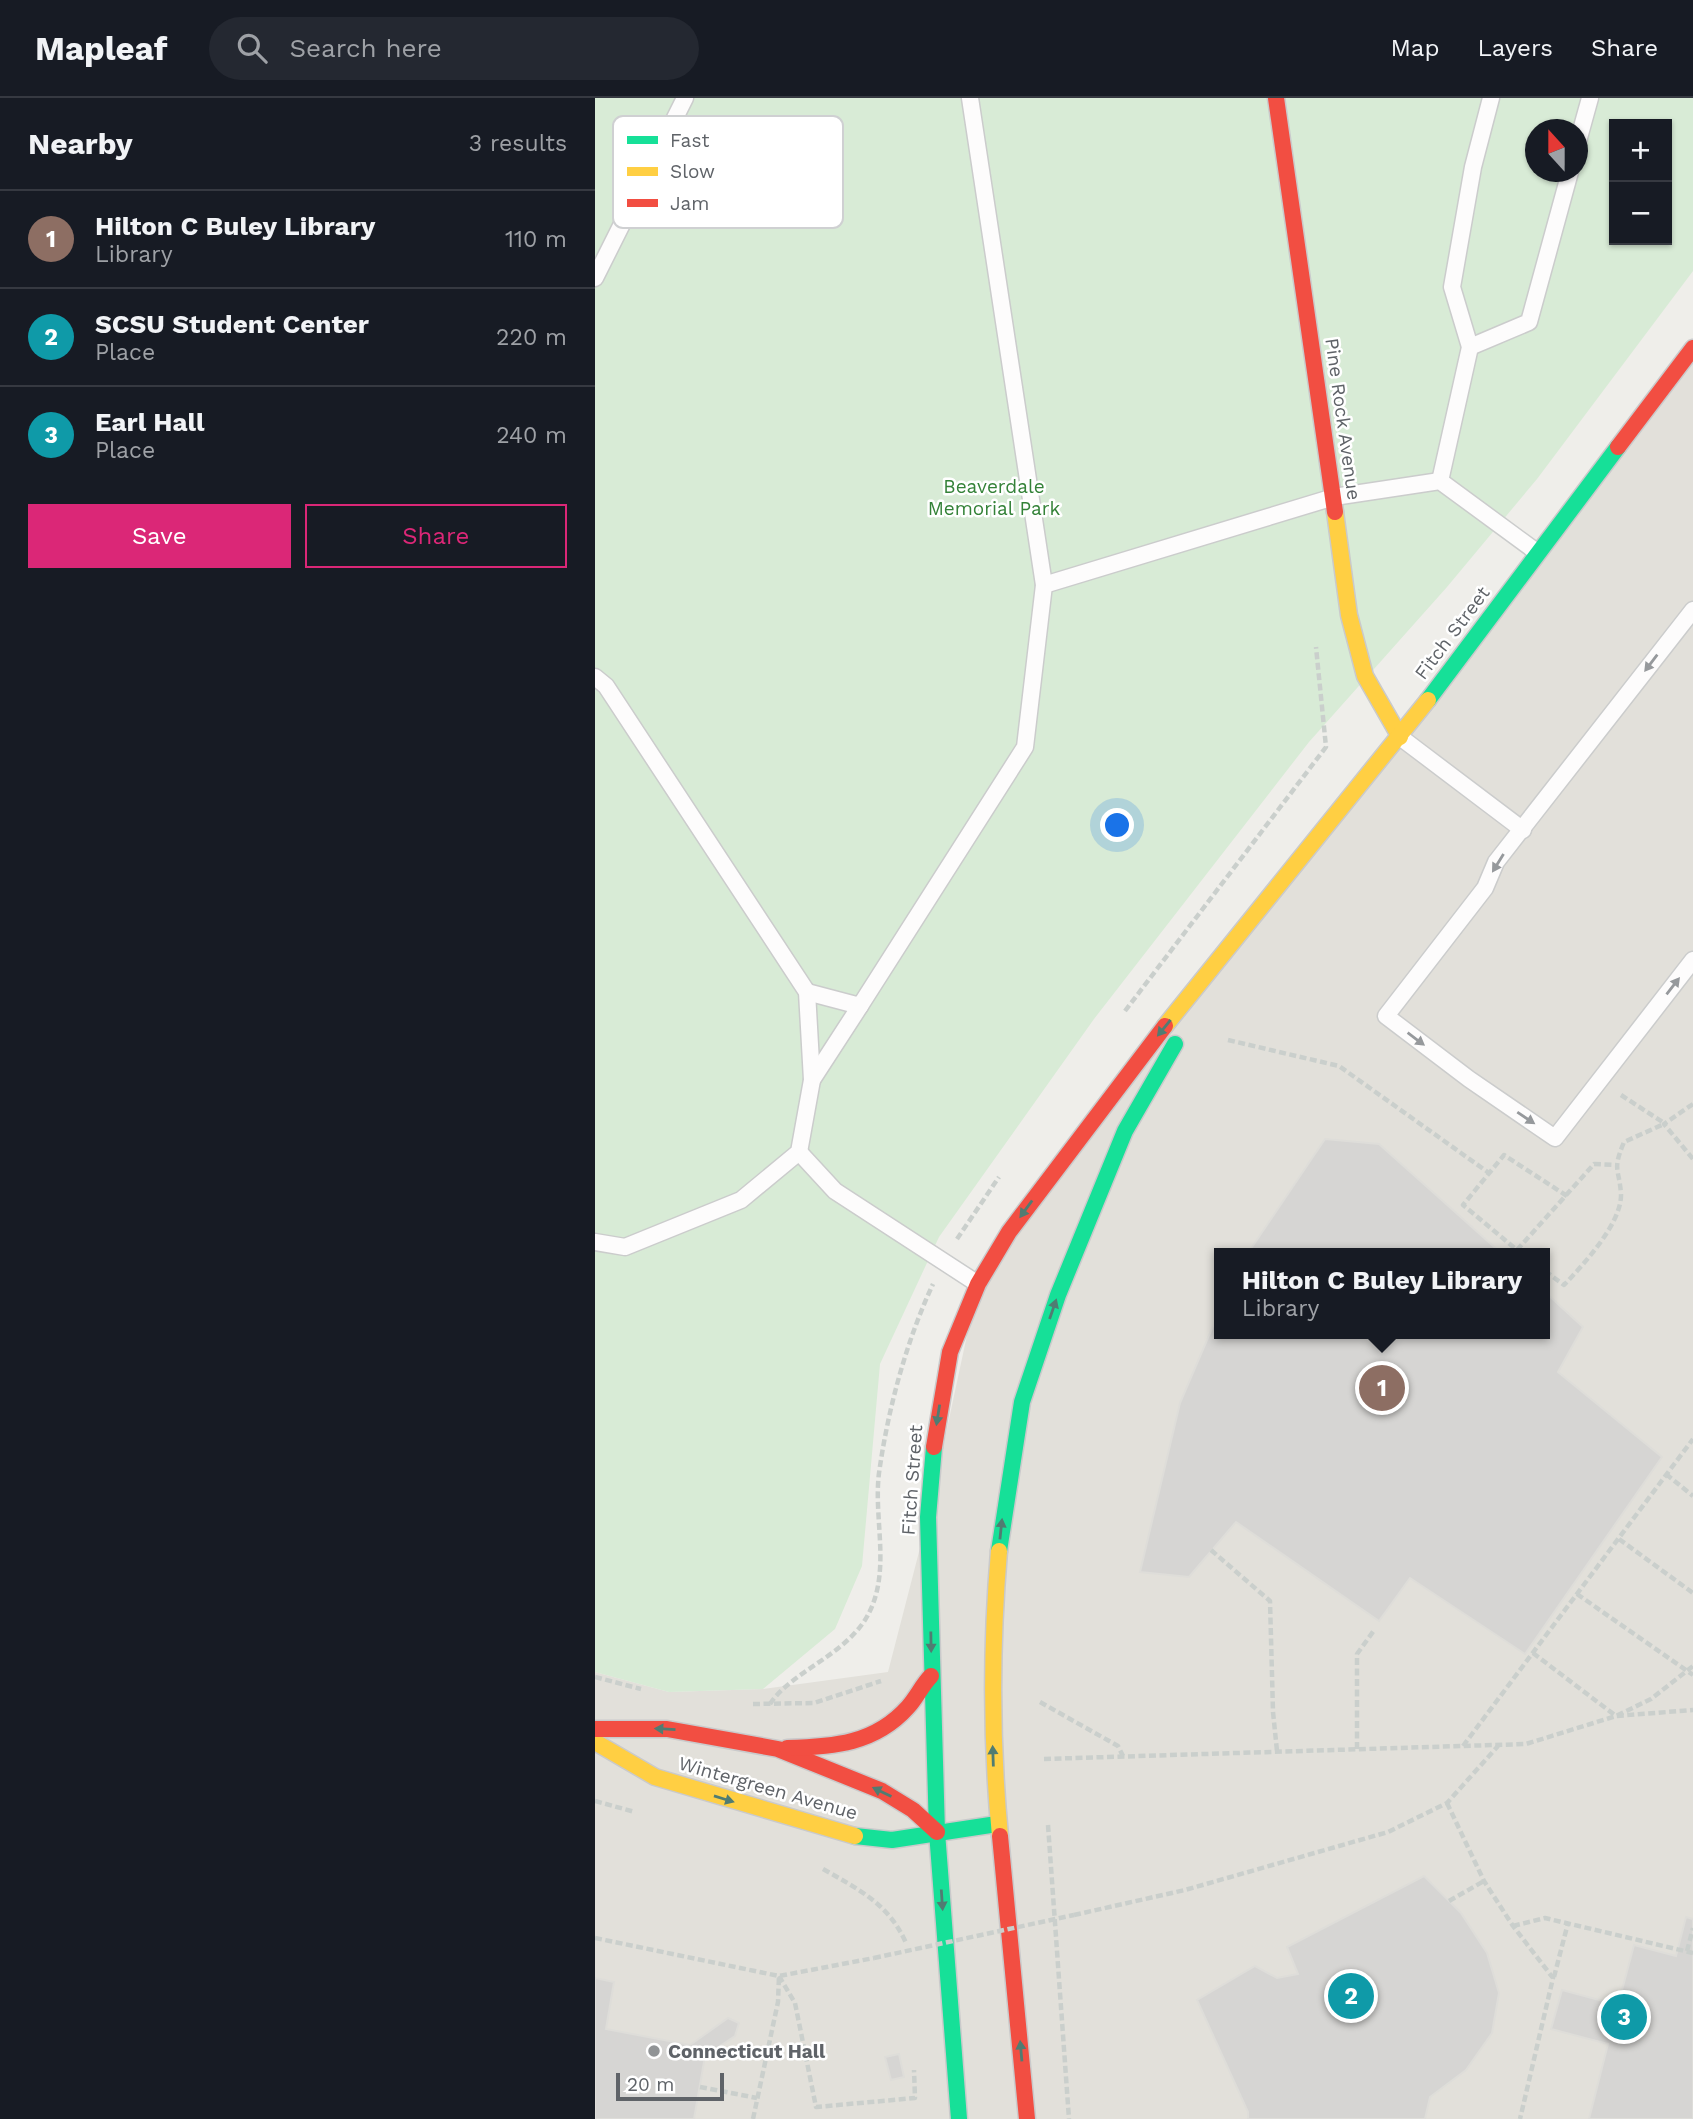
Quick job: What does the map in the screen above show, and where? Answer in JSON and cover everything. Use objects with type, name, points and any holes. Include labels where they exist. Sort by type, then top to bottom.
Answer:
[{"type":"main road","name":"Pine Rock Avenue","points":[[1276,98],[1349,615],[1365,676],[1400,737]]},
{"type":"main road","name":"Fitch Street","points":[[959,2119],[937,1832],[928,1517],[937,1420],[950,1352],[978,1284],[1009,1232],[1117,1086],[1400,737],[1693,348]]},
{"type":"main road","name":"Fitch Street","points":[[1027,2119],[997,1825],[992,1709],[994,1611],[1001,1525],[1022,1402],[1058,1295],[1125,1131],[1237,936]]},
{"type":"main road","points":[[778,1749],[849,1746],[881,1730],[907,1709],[931,1676]]},
{"type":"main road","name":"Wintergreen Avenue","points":[[595,1729],[667,1729],[778,1749],[882,1790],[913,1810],[937,1832]]},
{"type":"main road","name":"Wintergreen Avenue","points":[[595,1742],[655,1777],[819,1828],[892,1840],[997,1825]]},
{"type":"lane","points":[[676,116],[685,98]]},
{"type":"lane","points":[[812,1080],[1025,747],[1044,585],[970,98]]},
{"type":"lane","points":[[1440,481],[1470,347],[1452,287],[1473,167],[1491,98]]},
{"type":"lane","points":[[1584,119],[1590,98]]},
{"type":"lane","points":[[1470,347],[1529,322],[1567,182]]},
{"type":"lane","points":[[595,278],[620,228]]},
{"type":"lane","points":[[1044,585],[1334,497],[1440,481],[1538,553]]},
{"type":"lane","points":[[1693,610],[1496,862],[1485,888],[1387,1016],[1469,1079],[1555,1138],[1693,960]]},
{"type":"lane","points":[[595,677],[606,686],[807,992],[812,1080],[799,1152],[741,1200],[625,1247],[595,1242]]},
{"type":"lane","points":[[1400,737],[1523,830]]},
{"type":"lane","points":[[807,992],[860,1006]]},
{"type":"lane","points":[[799,1152],[835,1191],[978,1284]]},
{"type":"path","points":[[1228,1040],[1339,1066],[1489,1173]]},
{"type":"path","points":[[1599,1081],[1664,1124],[1693,1159]]},
{"type":"path","points":[[1550,1274],[1564,1285],[1587,1262],[1609,1229],[1621,1197],[1614,1165],[1624,1142],[1664,1124],[1693,1104]]},
{"type":"path","points":[[1515,1248],[1463,1205],[1504,1155],[1567,1196]]},
{"type":"path","points":[[1522,1248],[1594,1164],[1614,1165]]},
{"type":"path","points":[[1462,1747],[1693,1439]]},
{"type":"path","points":[[1666,1475],[1693,1496]]},
{"type":"path","points":[[1619,1539],[1693,1593]]},
{"type":"path","points":[[1211,1550],[1271,1601],[1273,1712],[1277,1751]]},
{"type":"path","points":[[1577,1594],[1693,1675]]},
{"type":"path","points":[[1357,1749],[1357,1654],[1375,1629]]},
{"type":"path","points":[[1533,1653],[1616,1716],[1693,1710]]},
{"type":"path","points":[[1044,1759],[1526,1744],[1616,1716],[1651,1699],[1693,1666]]},
{"type":"path","points":[[595,1678],[649,1691]]},
{"type":"path","points":[[743,1704],[814,1703],[877,1681],[887,1681]]},
{"type":"path","points":[[1040,1702],[1118,1746],[1123,1756]]},
{"type":"path","points":[[595,1938],[779,1976],[874,1958],[1185,1890],[1388,1832],[1447,1803],[1498,1746]]},
{"type":"path","points":[[595,1801],[648,1816]]},
{"type":"path","points":[[1447,1803],[1484,1881],[1513,1926],[1553,1978]]},
{"type":"path","points":[[1048,1825],[1069,2119]]},
{"type":"path","points":[[812,1863],[871,1896],[898,1926]]},
{"type":"path","points":[[1449,1900],[1484,1881]]},
{"type":"path","points":[[1513,1926],[1545,1918],[1690,1952],[1693,1928]]},
{"type":"path","points":[[1520,2119],[1568,1923]]},
{"type":"path","points":[[779,1976],[795,2003],[816,2107],[915,2098]]},
{"type":"path","points":[[753,2119],[778,2002],[779,1976]]},
{"type":"path","points":[[700,2087],[757,2098]]},
{"type":"shaded area","points":[[1693,351],[1693,2119],[595,2119],[595,1672],[669,1692],[763,1689],[888,1672],[928,1517],[978,1284]]},
{"type":"green space","name":"Beaverdale Memorial Park","points":[[595,98],[1693,98],[1693,271],[1537,479],[1447,587],[1309,742],[1094,1019],[939,1237],[880,1364],[862,1566],[835,1629],[763,1689],[669,1692],[595,1672]]},
{"type":"building","points":[[1325,1139],[1379,1144],[1495,1248],[1251,1248]]},
{"type":"building","points":[[1550,1297],[1583,1327],[1558,1372],[1662,1457],[1525,1654],[1410,1578],[1379,1621],[1236,1522],[1189,1577],[1140,1572],[1180,1403],[1214,1324],[1214,1339],[1550,1339]]},
{"type":"building","points":[[1424,1876],[1461,1913],[1487,1953],[1499,1993],[1492,2033],[1466,2070],[1430,2097],[1425,2119],[1248,2119],[1248,2112],[1197,2000],[1255,1966],[1277,1978],[1298,1974],[1287,1947]]},
{"type":"building","points":[[1686,1917],[1693,1919],[1693,2119],[1589,2119],[1608,2044],[1551,2029],[1562,1990],[1618,2005],[1634,1945],[1676,1956]]},
{"type":"building","name":"Connecticut Hall","points":[[595,1978],[614,1982],[606,2029],[690,2045],[728,2018],[739,2023],[735,2036],[705,2056],[694,2119],[595,2119]]},
{"type":"building","points":[[899,2054],[904,2077],[891,2080],[885,2057]]},
{"type":"traffic: fast","points":[[1428,700],[1618,447]]},
{"type":"traffic: fast","points":[[999,1551],[1022,1402],[1058,1295],[1125,1131],[1175,1044]]},
{"type":"traffic: fast","points":[[934,1447],[928,1517],[937,1832],[959,2119]]},
{"type":"traffic: fast","points":[[855,1836],[892,1840],[997,1824]]},
{"type":"traffic: slow","points":[[1335,512],[1349,615],[1365,676],[1400,737]]},
{"type":"traffic: slow","points":[[1165,1026],[1428,700]]},
{"type":"traffic: slow","points":[[999,1551],[993,1694],[1000,1836]]},
{"type":"traffic: slow","points":[[595,1742],[655,1777],[855,1836]]},
{"type":"traffic: jam","points":[[1276,98],[1335,512]]},
{"type":"traffic: jam","points":[[1618,447],[1693,348]]},
{"type":"traffic: jam","points":[[934,1447],[950,1352],[978,1284],[1009,1232],[1165,1026]]},
{"type":"traffic: jam","points":[[787,1748],[837,1744],[882,1729],[908,1707],[931,1676]]},
{"type":"traffic: jam","points":[[595,1729],[667,1729],[778,1749],[882,1791],[913,1810],[937,1832]]},
{"type":"traffic: jam","points":[[1000,1836],[1027,2119]]},
{"type":"place","name":"Hilton C Buley Library","points":[[1382,1388]]},
{"type":"place","name":"SCSU Student Center","points":[[1351,1996]]},
{"type":"place","name":"Earl Hall","points":[[1624,2017]]},
{"type":"place","name":"Connecticut Hall","points":[[654,2051]]}]
